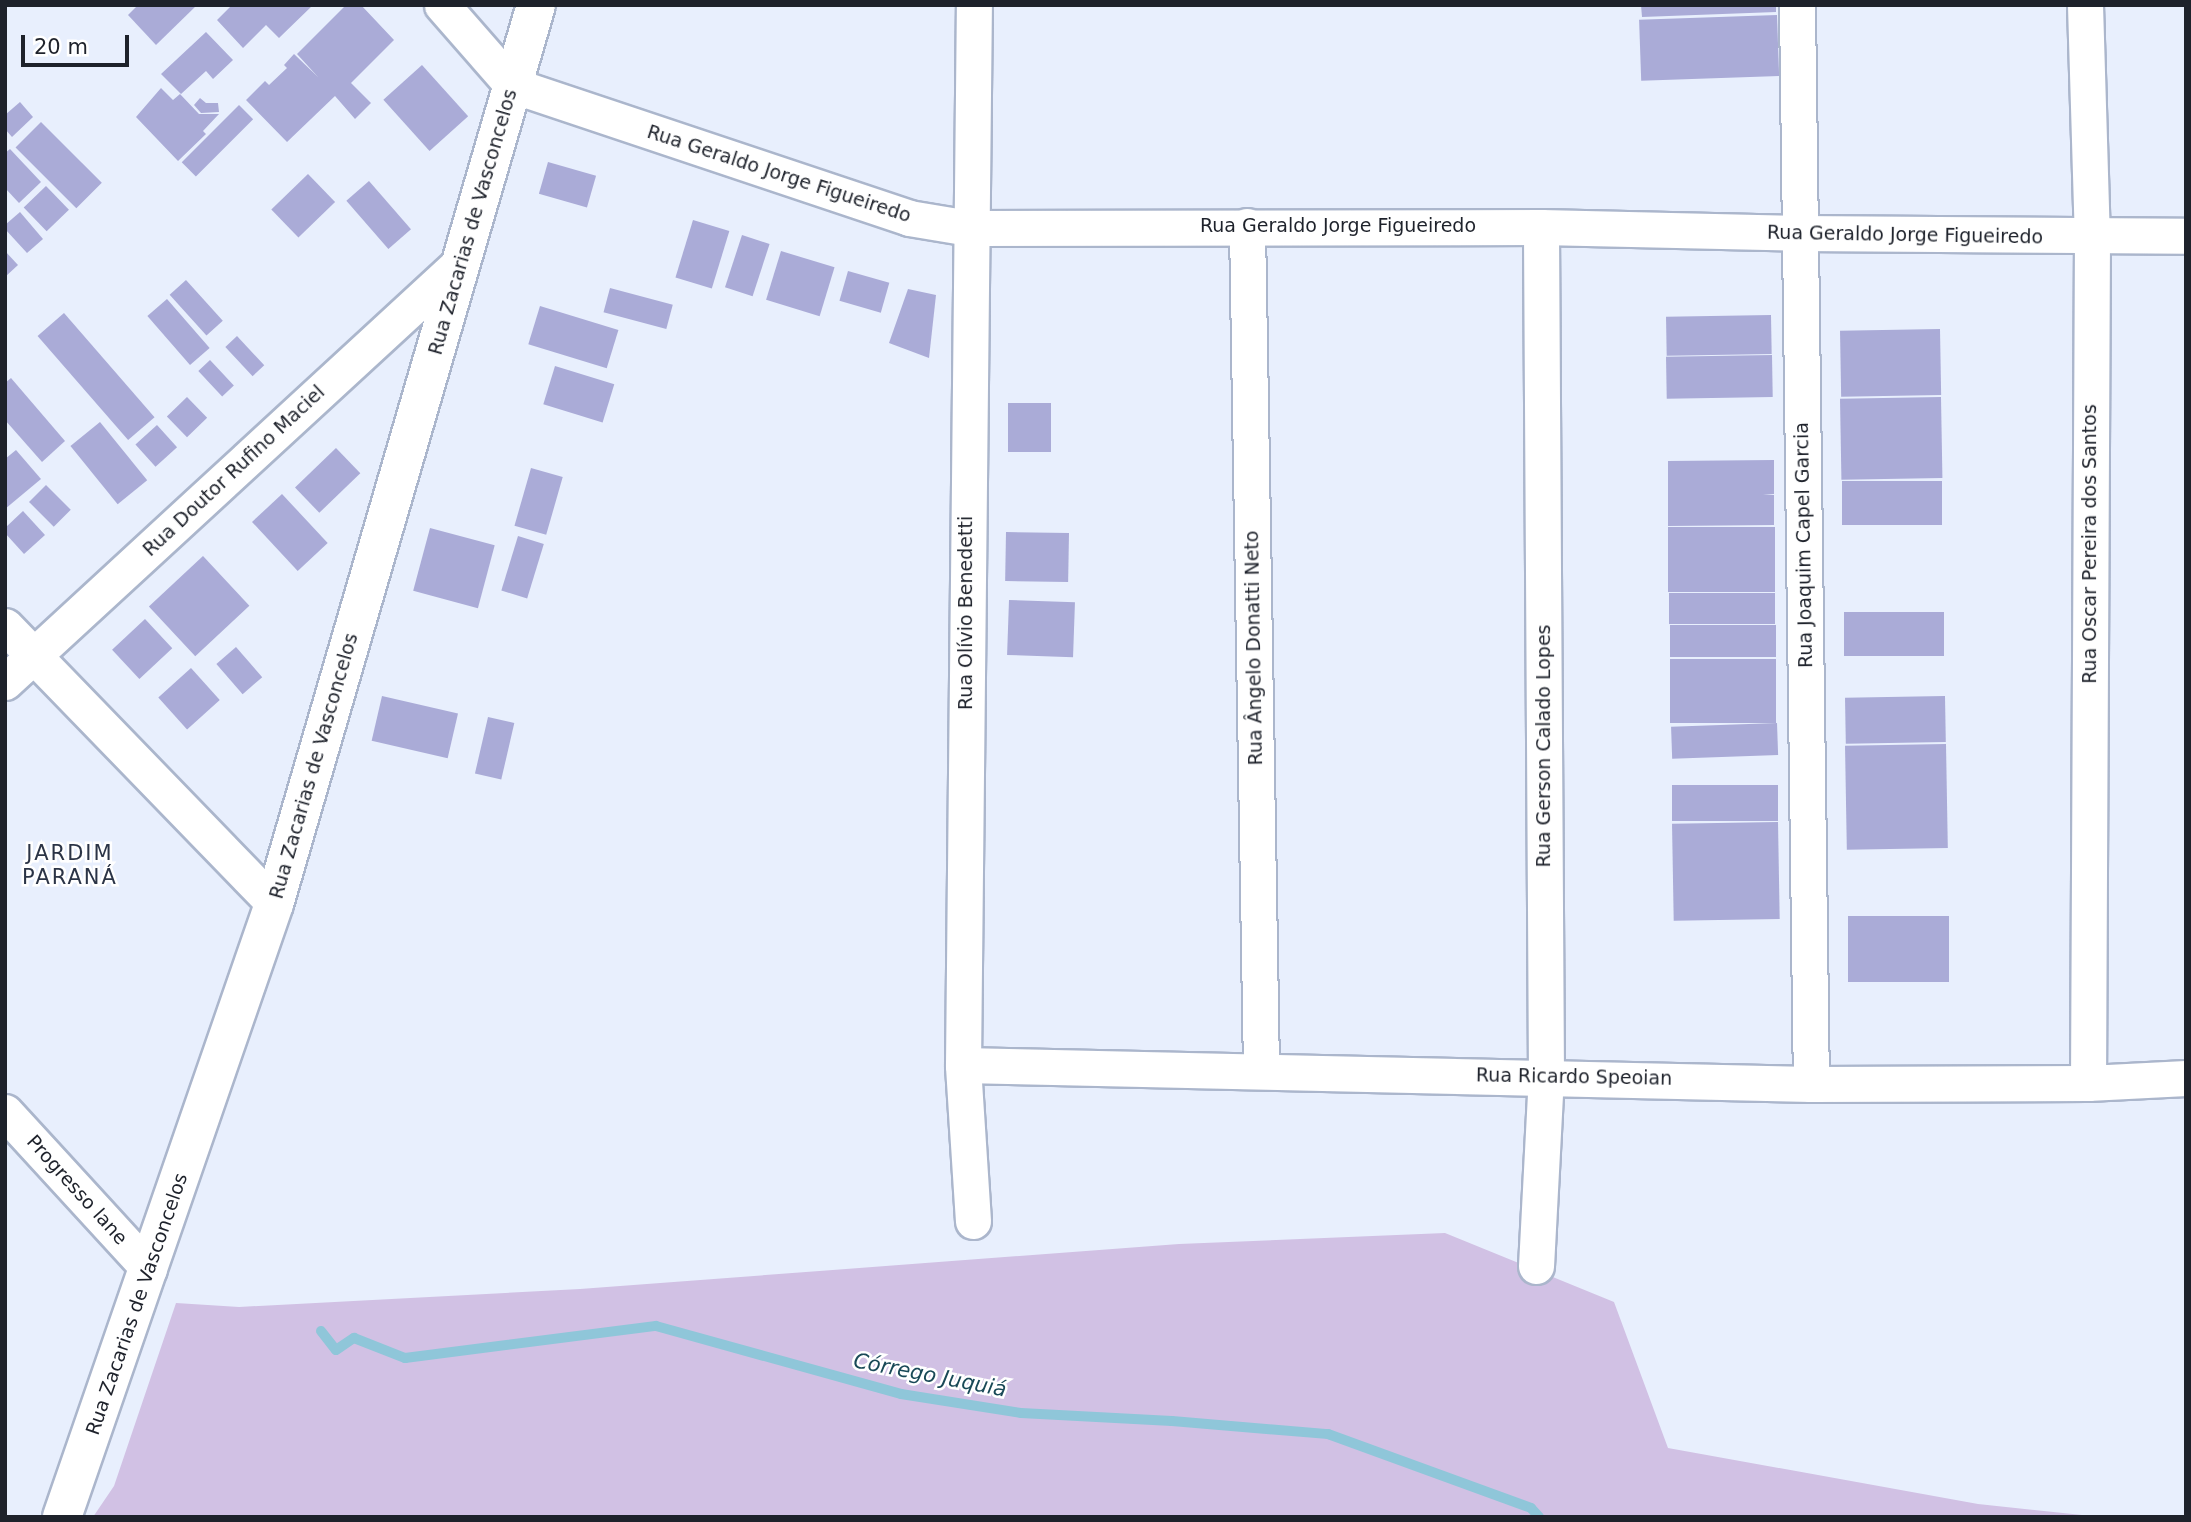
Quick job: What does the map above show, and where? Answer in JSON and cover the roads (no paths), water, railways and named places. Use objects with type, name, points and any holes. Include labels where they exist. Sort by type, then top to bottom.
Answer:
[{"type":"street","points":[[442,5],[512,85]]},
{"type":"street","name":"Rua Zacarias de Vasconcelos","points":[[62,1517],[274,904],[536,5]]},
{"type":"street","name":"Rua Olívio Benedetti","points":[[973,1221],[963,1065],[969,228],[974,5]]},
{"type":"street","name":"Rua Joaquim Capel Garcia","points":[[1797,5],[1811,1084]]},
{"type":"street","name":"Rua Oscar Pereira dos Santos","points":[[2085,5],[2092,237],[2088,1083]]},
{"type":"street","name":"Rua Geraldo Jorge Figueiredo","points":[[512,85],[909,218],[969,228],[1541,227],[1800,233],[2186,236]]},
{"type":"street","name":"Rua Ângelo Donatti Neto","points":[[1247,226],[1261,1071]]},
{"type":"street","name":"Rua Gerson Calado Lopes","points":[[1536,1266],[1546,1076],[1541,227]]},
{"type":"street","name":"Rua Doutor Rufino Maciel","points":[[5,682],[463,261]]},
{"type":"street","points":[[5,626],[274,904]]},
{"type":"street","name":"Rua Ricardo Speoian","points":[[963,1065],[1811,1084],[2088,1083],[2186,1078]]},
{"type":"street","name":"Progresso lane","points":[[5,1112],[149,1269]]},
{"type":"waterway","name":"Córrego Juquiá","points":[[321,1331],[336,1350],[354,1338],[405,1358],[656,1326],[901,1394],[1021,1413],[1172,1421],[1328,1434],[1531,1508],[1539,1517]]},
{"type":"district","name":"JARDIM PARANÁ","points":[[70,865]]}]
